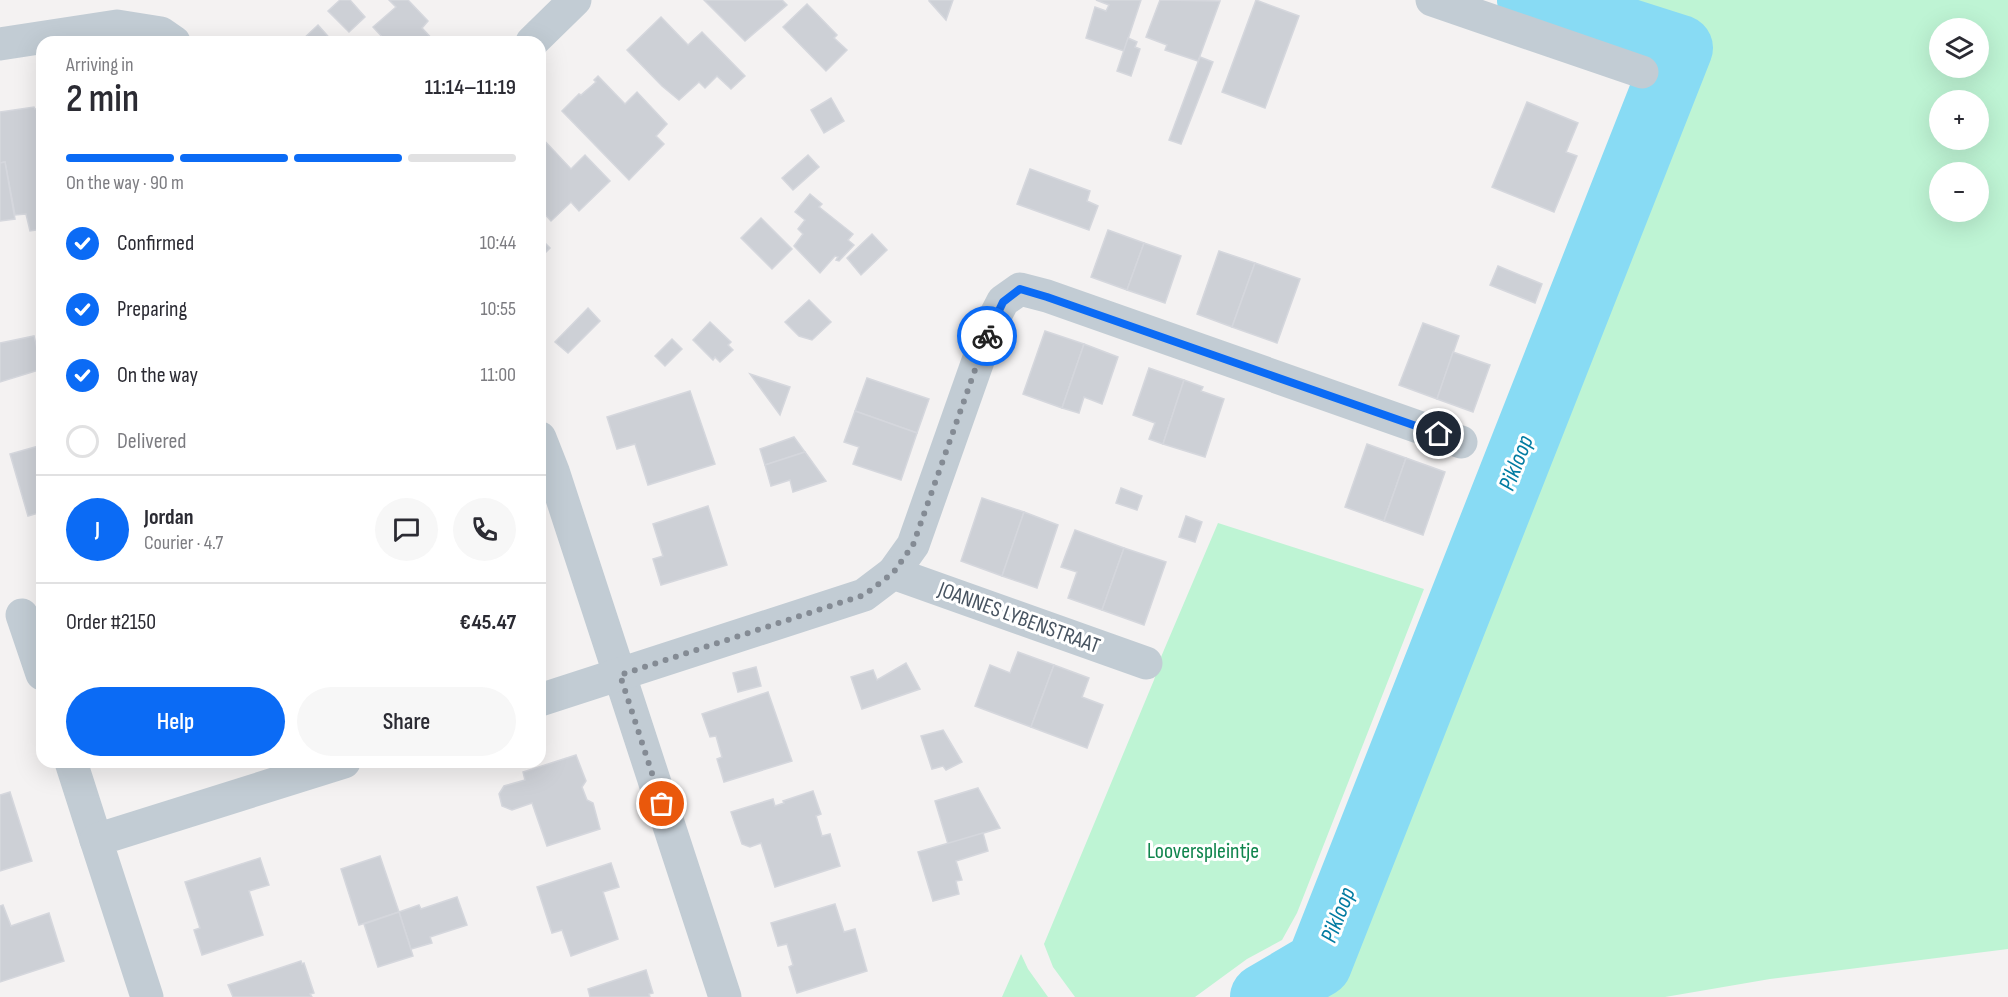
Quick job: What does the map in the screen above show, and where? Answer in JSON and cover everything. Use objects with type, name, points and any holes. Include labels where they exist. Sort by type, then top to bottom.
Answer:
[{"type":"street","points":[[538,36],[575,0]]},
{"type":"street","points":[[1432,0],[1642,72]]},
{"type":"street","points":[[52,36],[117,26],[160,33],[165,36]]},
{"type":"street","points":[[0,44],[36,38]]},
{"type":"street","points":[[546,698],[864,595],[893,573],[913,545],[991,324],[1003,302],[1020,289],[1461,442]]},
{"type":"street","points":[[546,453],[725,997]]},
{"type":"street","name":"JOANNES LYBENSTRAAT","points":[[893,573],[1146,663]]},
{"type":"street","points":[[22,615],[36,656]]},
{"type":"street","points":[[72,768],[147,997]]},
{"type":"street","points":[[96,840],[325,768]]},
{"type":"green space","points":[[1498,0],[2008,0],[2008,949],[1770,979],[1665,997],[1273,997],[1319,964],[1685,63]]},
{"type":"green space","name":"Looverspleintje","points":[[1218,523],[1424,589],[1297,913],[1282,940],[1247,959],[1195,997],[1075,997],[1053,967],[1044,944]]},
{"type":"green space","points":[[1021,954],[1028,969],[1048,997],[1002,997]]},
{"type":"building","points":[[340,0],[350,0],[365,17],[349,32],[328,11]]},
{"type":"building","points":[[389,0],[408,0],[428,21],[422,28],[429,36],[381,36],[373,27],[396,7]]},
{"type":"building","points":[[704,0],[782,0],[787,5],[745,41]]},
{"type":"building","points":[[929,0],[953,0],[946,20],[929,1]]},
{"type":"building","points":[[1096,0],[1141,0],[1124,51],[1086,38],[1095,7],[1106,11],[1109,5]]},
{"type":"building","points":[[1160,0],[1220,1],[1198,61],[1165,50],[1167,45],[1146,37]]},
{"type":"building","points":[[1256,0],[1299,16],[1265,108],[1222,92]]},
{"type":"building","points":[[807,4],[837,35],[834,38],[847,50],[826,71],[783,27]]},
{"type":"building","points":[[661,17],[688,45],[702,32],[745,76],[731,89],[717,76],[705,88],[699,82],[679,100],[627,50]]},
{"type":"building","points":[[318,25],[328,36],[306,36]]},
{"type":"building","points":[[1128,38],[1137,42],[1135,47],[1140,49],[1131,76],[1117,71]]},
{"type":"building","points":[[1200,57],[1213,62],[1181,144],[1169,140]]},
{"type":"building","points":[[598,76],[625,104],[637,92],[667,124],[656,136],[664,144],[629,180],[562,111],[579,94],[581,95],[596,82],[594,80]]},
{"type":"building","points":[[831,98],[844,121],[824,133],[811,110]]},
{"type":"building","points":[[1527,102],[1578,123],[1566,152],[1577,156],[1554,212],[1492,187]]},
{"type":"building","points":[[34,107],[36,109],[36,230],[30,231],[26,214],[15,215],[5,162],[0,163],[0,112]]},
{"type":"building","points":[[546,142],[571,169],[585,155],[610,181],[579,211],[571,202],[551,221],[546,216]]},
{"type":"building","points":[[808,155],[819,167],[793,190],[782,178]]},
{"type":"building","points":[[5,162],[15,219],[0,221],[0,163]]},
{"type":"building","points":[[1030,169],[1090,191],[1087,201],[1098,206],[1089,230],[1017,204]]},
{"type":"building","points":[[810,194],[822,204],[819,207],[853,234],[848,240],[854,245],[839,261],[835,256],[820,273],[794,246],[803,234],[798,229],[805,220],[795,212]]},
{"type":"building","points":[[761,218],[792,249],[772,269],[741,238]]},
{"type":"building","points":[[1108,230],[1144,243],[1127,290],[1091,277]]},
{"type":"building","points":[[872,234],[887,250],[861,275],[847,258]]},
{"type":"building","points":[[1144,243],[1181,256],[1165,303],[1127,290]]},
{"type":"building","points":[[1219,251],[1255,263],[1232,327],[1197,314]]},
{"type":"building","points":[[1255,263],[1300,279],[1277,343],[1232,327]]},
{"type":"building","points":[[1498,266],[1542,284],[1535,303],[1490,285]]},
{"type":"building","points":[[809,300],[831,322],[812,340],[799,336],[785,322]]},
{"type":"building","points":[[588,308],[600,321],[568,353],[555,342]]},
{"type":"building","points":[[710,322],[731,342],[728,345],[733,350],[720,362],[715,357],[713,360],[693,340]]},
{"type":"building","points":[[1423,323],[1459,336],[1437,399],[1399,385]]},
{"type":"building","points":[[1045,331],[1084,344],[1062,408],[1023,394]]},
{"type":"building","points":[[34,336],[36,371],[0,382],[0,343]]},
{"type":"building","points":[[672,339],[682,349],[665,366],[655,356]]},
{"type":"building","points":[[1084,344],[1118,357],[1102,404],[1084,397],[1079,413],[1062,408]]},
{"type":"building","points":[[1453,352],[1490,365],[1473,412],[1437,399]]},
{"type":"building","points":[[1149,368],[1184,380],[1163,444],[1149,439],[1155,423],[1133,415]]},
{"type":"building","points":[[750,374],[790,387],[780,415]]},
{"type":"building","points":[[867,378],[929,399],[917,433],[855,411]]},
{"type":"building","points":[[1184,380],[1203,387],[1201,391],[1224,399],[1205,457],[1163,444]]},
{"type":"building","points":[[690,391],[715,464],[648,485],[635,444],[617,449],[607,417]]},
{"type":"building","points":[[855,411],[917,433],[901,480],[853,464],[859,447],[844,442]]},
{"type":"building","points":[[794,437],[805,452],[765,465],[760,449]]},
{"type":"building","points":[[1367,444],[1406,458],[1384,521],[1345,507]]},
{"type":"building","points":[[36,447],[36,514],[28,516],[10,454]]},
{"type":"building","points":[[805,452],[826,481],[793,492],[790,480],[771,486],[765,465]]},
{"type":"building","points":[[1406,458],[1445,472],[1423,535],[1384,521]]},
{"type":"building","points":[[1121,488],[1142,496],[1137,510],[1116,503]]},
{"type":"building","points":[[982,498],[1024,512],[1002,576],[961,561]]},
{"type":"building","points":[[708,506],[727,565],[661,585],[653,559],[663,556],[653,524]]},
{"type":"building","points":[[1024,512],[1058,525],[1037,588],[1002,576]]},
{"type":"building","points":[[1186,516],[1202,522],[1195,542],[1179,537]]},
{"type":"building","points":[[1075,530],[1124,548],[1102,610],[1068,598],[1077,572],[1061,567]]},
{"type":"building","points":[[1124,548],[1166,562],[1144,625],[1102,610]]},
{"type":"building","points":[[1018,652],[1054,665],[1031,727],[975,706],[990,665],[1010,673]]},
{"type":"building","points":[[906,663],[920,689],[862,709],[851,677],[873,670],[877,680]]},
{"type":"building","points":[[1054,665],[1089,678],[1082,697],[1103,705],[1087,748],[1031,727]]},
{"type":"building","points":[[756,667],[761,686],[738,692],[733,673]]},
{"type":"building","points":[[768,692],[792,761],[724,782],[717,759],[722,757],[716,736],[710,737],[702,714]]},
{"type":"building","points":[[943,730],[962,762],[946,770],[943,766],[932,769],[921,736]]},
{"type":"building","points":[[576,755],[586,781],[582,787],[587,800],[593,803],[600,829],[547,846],[532,803],[512,810],[502,806],[499,794],[504,786],[525,780],[523,772],[535,768],[546,768],[546,765]]},
{"type":"building","points":[[978,788],[1000,828],[948,844],[935,801]]},
{"type":"building","points":[[813,791],[821,814],[816,816],[822,836],[830,834],[840,866],[775,887],[761,843],[750,847],[742,844],[731,812],[773,799],[775,806]]},
{"type":"building","points":[[10,792],[32,861],[0,871],[0,795]]},
{"type":"building","points":[[983,833],[988,851],[956,861],[962,880],[956,881],[959,894],[933,901],[918,852]]},
{"type":"building","points":[[380,856],[399,912],[359,925],[341,869]]},
{"type":"building","points":[[260,858],[269,885],[249,891],[263,935],[202,955],[194,930],[200,928],[185,882]]},
{"type":"building","points":[[611,863],[619,887],[603,892],[618,939],[571,956],[562,930],[552,933],[537,887]]},
{"type":"building","points":[[457,897],[467,925],[430,937],[432,943],[411,949],[399,912],[419,905],[421,909]]},
{"type":"building","points":[[835,904],[844,932],[855,929],[867,971],[797,993],[789,967],[793,965],[787,944],[778,946],[771,923]]},
{"type":"building","points":[[3,905],[11,926],[49,913],[64,961],[0,982],[0,906]]},
{"type":"building","points":[[399,912],[413,956],[378,967],[364,924]]},
{"type":"building","points":[[301,961],[302,964],[304,963],[314,993],[310,994],[312,997],[233,997],[228,985]]},
{"type":"building","points":[[646,970],[653,993],[649,994],[650,997],[590,997],[588,989]]},
{"type":"waterway","name":"Pikloop","points":[[1263,997],[1319,964],[1680,48],[1530,0]]},
{"type":"way so far","points":[[662,804],[620,675],[864,595],[893,573],[913,545],[987,336]]},
{"type":"route","points":[[987,336],[1003,302],[1020,289],[1439,434]]}]
